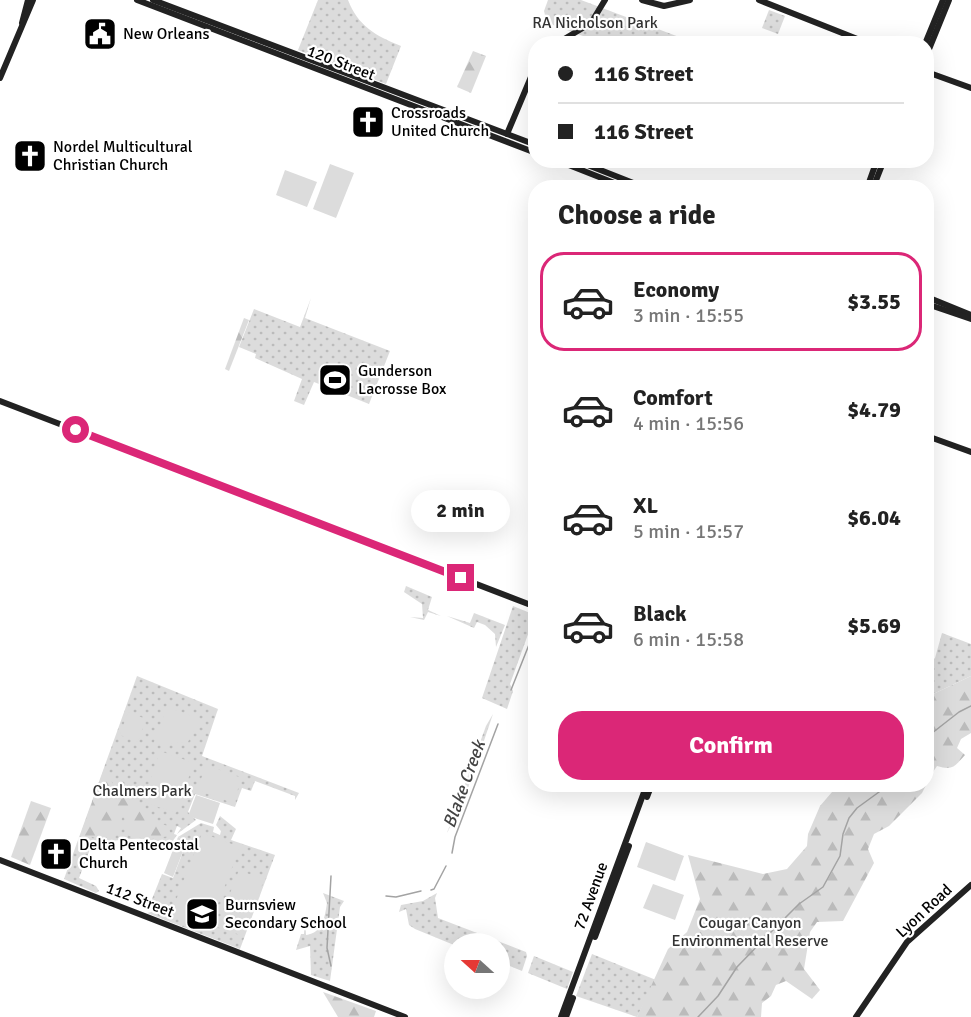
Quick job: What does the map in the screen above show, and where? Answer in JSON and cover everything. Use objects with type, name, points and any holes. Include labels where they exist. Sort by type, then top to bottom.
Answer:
[{"type":"main road","points":[[22,22],[28,0]]},
{"type":"main road","points":[[0,78],[33,0]]},
{"type":"main road","points":[[137,0],[188,20],[211,26]]},
{"type":"main road","name":"120 Street","points":[[153,0],[274,52],[528,150]]},
{"type":"main road","points":[[569,36],[591,23],[605,0]]},
{"type":"main road","points":[[642,0],[664,6],[690,0]]},
{"type":"main road","points":[[759,0],[850,36]]},
{"type":"main road","points":[[928,36],[943,0]]},
{"type":"main road","points":[[934,37],[949,0]]},
{"type":"main road","name":"120 Street","points":[[211,26],[234,32],[528,142]]},
{"type":"main road","points":[[274,52],[292,54]]},
{"type":"main road","points":[[934,75],[971,88]]},
{"type":"main road","points":[[507,134],[528,84]]},
{"type":"main road","points":[[582,168],[611,179],[616,176],[626,180]]},
{"type":"main road","points":[[587,168],[611,180]]},
{"type":"main road","points":[[934,300],[971,317]]},
{"type":"main road","points":[[934,306],[971,317]]},
{"type":"main road","points":[[0,400],[528,604]]},
{"type":"main road","points":[[934,439],[971,452]]},
{"type":"main road","name":"72 Avenue","points":[[561,1017],[644,792]]},
{"type":"main road","name":"72 Avenue","points":[[566,1017],[649,792]]},
{"type":"main road","name":"112 Street","points":[[0,860],[405,1017]]},
{"type":"main road","name":"Lyon Road","points":[[855,1017],[907,942],[971,885]]},
{"type":"green space","points":[[318,0],[348,0],[357,17],[369,29],[401,46],[386,84],[298,50]]},
{"type":"green space","name":"RA Nicholson Park","points":[[548,0],[581,0],[676,36],[583,36],[553,25],[546,19],[544,11]]},
{"type":"green space","points":[[769,10],[785,16],[778,34],[762,28]]},
{"type":"green space","points":[[473,51],[486,56],[471,93],[457,87]]},
{"type":"green space","points":[[330,164],[354,173],[336,218],[313,209]]},
{"type":"green space","points":[[285,170],[317,182],[307,207],[276,195]]},
{"type":"green space","points":[[311,298],[305,318],[390,351],[369,404],[314,382],[304,405],[294,401],[302,379],[255,358],[256,354],[239,347],[254,309],[300,327]]},
{"type":"green space","points":[[244,318],[249,320],[229,371],[225,369]]},
{"type":"green space","name":"Gunderson Lacrosse Box","points":[[325,369],[350,379],[348,391],[321,381]]},
{"type":"green space","points":[[406,586],[432,597],[428,610],[441,616],[428,612],[424,620],[410,617],[423,618],[422,604],[404,592]]},
{"type":"green space","points":[[513,606],[528,612],[528,634],[510,684],[513,691],[507,709],[482,698]]},
{"type":"green space","points":[[474,613],[505,625],[496,647],[495,634],[485,625],[477,622],[474,628],[447,616],[470,623]]},
{"type":"green space","points":[[942,633],[971,644],[971,676],[934,694],[935,658]]},
{"type":"green space","name":"Chalmers Park","points":[[137,676],[218,709],[202,756],[299,793],[295,800],[295,796],[255,781],[251,791],[242,788],[235,807],[195,794],[188,812],[196,820],[177,834],[181,828],[177,826],[174,834],[177,835],[170,845],[140,839],[92,844],[79,878],[96,886],[99,891],[96,893],[64,879]]},
{"type":"green space","points":[[971,676],[971,733],[961,739],[957,748],[965,755],[953,766],[947,768],[937,766],[934,770],[934,694]]},
{"type":"green space","points":[[170,708],[200,719],[188,742],[153,745],[166,709]]},
{"type":"green space","points":[[128,712],[146,719],[138,742],[120,735]]},
{"type":"green space","points":[[493,714],[465,797],[447,833],[486,726]]},
{"type":"green space","points":[[160,751],[194,763],[176,813],[143,802]]},
{"type":"green space","points":[[206,765],[242,778],[233,803],[197,790]]},
{"type":"green space","points":[[104,769],[116,789],[151,814],[152,821],[168,826],[171,836],[147,839],[129,836],[123,813],[118,834],[98,839],[90,836],[87,840],[80,836]]},
{"type":"green space","name":"Cougar Canyon Environmental Reserve","points":[[832,792],[922,792],[889,826],[874,834],[868,849],[874,863],[843,921],[817,922],[810,932],[804,969],[820,990],[812,999],[786,981],[776,985],[771,996],[762,1003],[761,1017],[637,1017],[668,949],[687,932],[700,899],[688,855],[763,874],[787,869],[807,846],[808,834],[820,806]]},
{"type":"green space","points":[[196,795],[220,803],[213,824],[188,816]]},
{"type":"green space","points":[[31,801],[51,808],[30,865],[11,857]]},
{"type":"green space","points":[[220,816],[236,829],[231,840],[275,855],[240,949],[147,913],[159,910],[152,899],[162,874],[173,878],[187,841],[178,837],[201,823],[214,827],[213,832],[220,835],[221,831],[216,825]]},
{"type":"green space","points":[[202,833],[240,847],[209,927],[171,913]]},
{"type":"green space","points":[[178,837],[187,841],[173,877],[164,873]]},
{"type":"green space","points":[[646,842],[684,856],[675,881],[637,867]]},
{"type":"green space","points":[[239,870],[264,880],[243,936],[217,927]]},
{"type":"green space","points":[[653,884],[684,895],[675,920],[643,908]]},
{"type":"green space","points":[[323,893],[344,901],[340,907],[330,981],[311,975],[310,946],[296,950],[301,934],[304,934],[305,915],[306,935],[316,931],[322,923],[327,903]]},
{"type":"green space","points":[[437,893],[435,898],[438,918],[477,933],[444,933],[444,941],[415,929],[409,925],[406,909],[399,912],[401,905],[423,901]]},
{"type":"green space","points":[[510,946],[526,952],[527,956],[522,971],[510,966]]},
{"type":"green space","points":[[592,954],[656,980],[637,1017],[576,996]]},
{"type":"green space","points":[[534,956],[573,972],[567,989],[528,973]]},
{"type":"green space","points":[[323,992],[376,1011],[374,1017],[338,1017]]},
{"type":"waterway","name":"Blake Creek","points":[[511,690],[528,647]]},
{"type":"waterway","points":[[934,732],[959,712],[971,706]]},
{"type":"waterway","name":"Blake Creek","points":[[452,853],[455,837],[498,724]]},
{"type":"waterway","points":[[698,1017],[718,996],[737,967],[799,904],[823,887],[840,856],[843,834],[849,818],[857,808],[879,792]]},
{"type":"waterway","name":"Blake Creek","points":[[431,890],[434,889],[446,866]]},
{"type":"waterway","name":"Blake Creek","points":[[331,876],[327,948],[331,966]]},
{"type":"waterway","name":"Blake Creek","points":[[386,896],[396,897],[421,891]]},
{"type":"place","name":"New Orleans","points":[[100,34]]},
{"type":"place","name":"Crossroads United Church","points":[[368,122]]},
{"type":"place","name":"Nordel Multicultural Christian Church","points":[[30,156]]},
{"type":"place","name":"Gunderson Lacrosse Box","points":[[335,380]]},
{"type":"place","name":"Delta Pentecostal Church","points":[[56,854]]},
{"type":"place","name":"Burnsview Secondary School","points":[[202,914]]},
{"type":"route","points":[[76,430],[461,578]]}]
